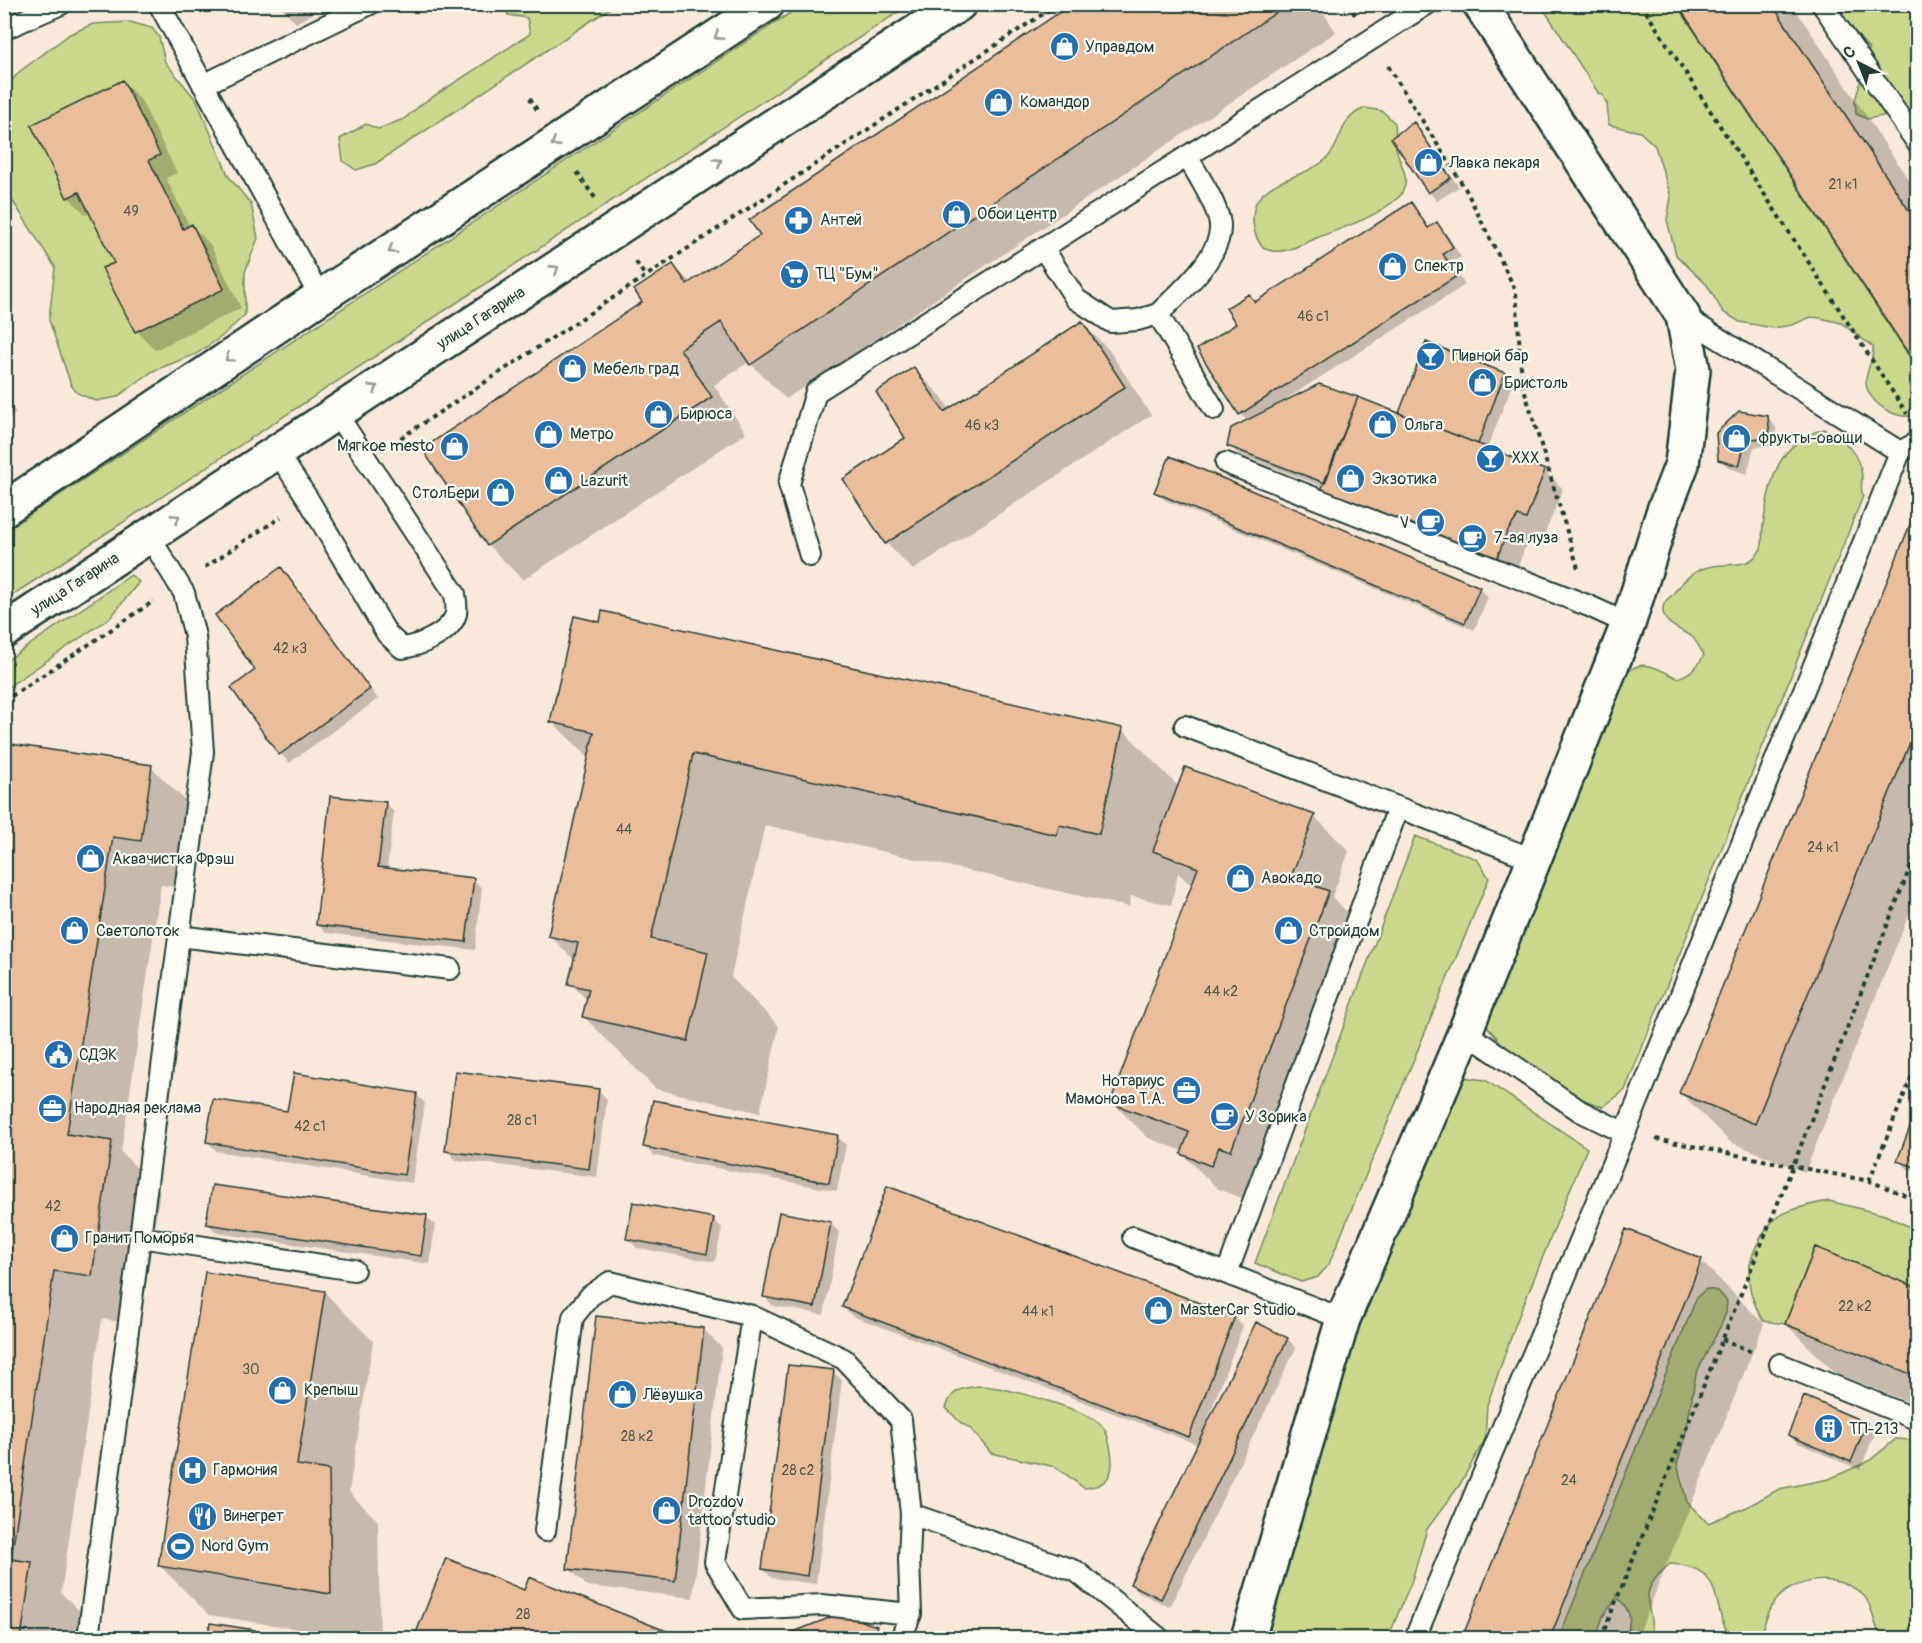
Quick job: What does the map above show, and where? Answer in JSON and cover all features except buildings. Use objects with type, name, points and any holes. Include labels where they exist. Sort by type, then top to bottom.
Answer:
[{"type":"main road","points":[[4,509],[320,297],[767,4]]},
{"type":"main road","name":"улица Гагарина","points":[[4,631],[958,4]]},
{"type":"main road","points":[[1248,1638],[1343,1319],[1465,1032],[1628,624],[1663,513],[1682,464],[1690,419],[1693,369],[1683,316],[1480,4]]},
{"type":"lane","points":[[4,29],[61,4]]},
{"type":"lane","points":[[159,4],[320,297]]},
{"type":"lane","points":[[203,85],[370,4]]},
{"type":"lane","points":[[810,556],[789,484],[816,392],[1427,4]]},
{"type":"lane","points":[[1822,4],[1917,144]]},
{"type":"lane","points":[[1043,248],[1076,299],[1112,322],[1138,320],[1158,314],[1200,272],[1218,241],[1220,220],[1187,156]]},
{"type":"lane","points":[[1158,314],[1214,409]]},
{"type":"lane","points":[[1683,316],[1900,452]]},
{"type":"lane","points":[[277,452],[308,499],[387,634],[402,648],[419,646],[447,627],[456,614],[455,594],[336,413]]},
{"type":"lane","points":[[1415,1638],[1625,1133],[1900,452],[1917,442]]},
{"type":"lane","points":[[1226,463],[1589,606],[1628,624]]},
{"type":"lane","points":[[88,1638],[203,752],[195,636],[184,593],[149,536]]},
{"type":"lane","points":[[1185,726],[1533,859]]},
{"type":"lane","points":[[1227,1273],[1398,808]]},
{"type":"lane","points":[[179,936],[450,969]]},
{"type":"lane","points":[[1465,1032],[1580,1112],[1625,1133]]},
{"type":"lane","points":[[1133,1237],[1343,1319]]},
{"type":"lane","points":[[140,1238],[354,1270]]},
{"type":"lane","points":[[544,1531],[573,1317],[590,1296],[610,1282],[752,1317],[844,1359],[901,1420],[911,1514],[909,1560],[911,1614],[901,1638]]},
{"type":"lane","points":[[752,1317],[715,1562],[743,1609],[822,1605],[911,1614]]},
{"type":"lane","points":[[1780,1364],[1917,1420]]},
{"type":"lane","points":[[911,1514],[1076,1571],[1158,1638]]},
{"type":"path","points":[[367,460],[1058,4]]},
{"type":"path","points":[[1348,4],[1466,190],[1516,291],[1522,382],[1589,606]]},
{"type":"path","points":[[1641,4],[1911,420]]},
{"type":"path","points":[[530,98],[646,276]]},
{"type":"path","points":[[4,701],[308,499]]},
{"type":"path","points":[[1601,1638],[1793,1166],[1917,847]]},
{"type":"path","points":[[1869,1181],[1917,1061]]},
{"type":"path","points":[[1625,1133],[1869,1181],[1917,1200]]},
{"type":"green space","points":[[504,5],[615,5],[375,164],[356,170],[343,161],[340,139],[366,124],[378,129],[404,119],[423,103],[530,34],[527,18],[508,15]]},
{"type":"green space","points":[[802,5],[909,5],[5,600],[5,531]]},
{"type":"green space","points":[[1541,5],[1677,5],[1917,368],[1917,414],[1901,416],[1892,413],[1884,409],[1871,396],[1866,380],[1873,347],[1841,323],[1811,317],[1792,325],[1773,328],[1740,322],[1723,312],[1707,285],[1676,255],[1667,220],[1671,197],[1655,146],[1640,132],[1609,125],[1607,104],[1602,94],[1599,94]]},
{"type":"green space","points":[[1833,5],[1917,5],[1917,125],[1904,112],[1867,119],[1856,114],[1855,101],[1869,49]]},
{"type":"green space","points":[[130,22],[152,28],[159,37],[165,62],[197,101],[229,177],[251,204],[258,238],[245,272],[245,315],[221,337],[196,354],[153,371],[117,397],[96,401],[77,393],[71,385],[49,320],[55,267],[5,189],[4,90],[19,72],[70,34],[93,24]]},
{"type":"green space","points":[[1365,108],[1382,111],[1395,123],[1396,147],[1405,177],[1404,189],[1400,196],[1383,209],[1364,219],[1294,248],[1274,251],[1265,248],[1258,241],[1253,225],[1254,208],[1259,198],[1282,181],[1309,170],[1325,160],[1350,118]]},
{"type":"green space","points":[[1824,429],[1838,436],[1854,454],[1861,469],[1863,496],[1625,1090],[1603,1107],[1567,1092],[1517,1058],[1502,1044],[1478,1012],[1610,706],[1628,673],[1634,668],[1647,666],[1655,667],[1677,678],[1693,670],[1704,655],[1691,636],[1667,621],[1663,611],[1665,603],[1684,581],[1697,571],[1708,567],[1743,563],[1754,558],[1762,546],[1762,529],[1769,494],[1778,466],[1795,444],[1808,435]]},
{"type":"green space","points":[[131,575],[139,582],[111,617],[5,689],[5,662]]},
{"type":"green space","points":[[1415,836],[1477,859],[1489,878],[1329,1264],[1318,1277],[1301,1282],[1255,1263]]},
{"type":"green space","points":[[1454,1076],[1485,1080],[1587,1148],[1516,1323],[1487,1405],[1485,1439],[1459,1486],[1427,1529],[1412,1580],[1388,1638],[1248,1638],[1344,1331]]},
{"type":"green space","points":[[1829,1201],[1885,1215],[1917,1228],[1917,1288],[1815,1247],[1785,1324],[1763,1321],[1753,1300],[1749,1279],[1751,1259],[1761,1237],[1769,1225],[1784,1213]]},
{"type":"green space","points":[[1706,1289],[1718,1291],[1727,1301],[1726,1313],[1696,1374],[1685,1437],[1677,1464],[1687,1502],[1708,1523],[1747,1507],[1779,1489],[1829,1479],[1869,1461],[1896,1439],[1911,1440],[1918,1445],[1917,1638],[1882,1638],[1864,1596],[1843,1583],[1817,1581],[1803,1583],[1781,1595],[1771,1609],[1758,1638],[1732,1638],[1725,1627],[1710,1581],[1702,1573],[1689,1567],[1670,1564],[1652,1583],[1649,1591],[1652,1638],[1625,1638],[1630,1621],[1628,1611],[1617,1598],[1603,1616],[1596,1638],[1559,1638],[1697,1297]]},
{"type":"green space","points":[[979,1386],[1040,1399],[1075,1410],[1101,1424],[1110,1446],[1112,1462],[1106,1480],[1093,1487],[1084,1488],[1056,1467],[991,1453],[970,1428],[961,1423],[946,1408],[951,1397],[958,1391]]},
{"type":"place","name":"Управдом","points":[[1064,47]]},
{"type":"place","name":"Командор","points":[[999,102]]},
{"type":"place","name":"Лавка пекаря","points":[[1428,163]]},
{"type":"place","name":"Обои центр","points":[[956,214]]},
{"type":"place","name":"Антей","points":[[799,220]]},
{"type":"place","name":"Спектр","points":[[1393,266]]},
{"type":"place","name":"ТЦ \"Бум\"","points":[[794,274]]},
{"type":"place","name":"Пивной бар","points":[[1431,356]]},
{"type":"place","name":"Мебель град","points":[[572,369]]},
{"type":"place","name":"Бристоль","points":[[1483,383]]},
{"type":"place","name":"Бирюса","points":[[659,414]]},
{"type":"place","name":"Ольга","points":[[1383,425]]},
{"type":"place","name":"Метро","points":[[549,434]]},
{"type":"place","name":"фрукты-овощи","points":[[1737,438]]},
{"type":"place","name":"Мягкое mesto","points":[[455,446]]},
{"type":"place","name":"XXX","points":[[1491,458]]},
{"type":"place","name":"Экзотика","points":[[1351,479]]},
{"type":"place","name":"Lazurit","points":[[559,481]]},
{"type":"place","name":"СтолБери","points":[[500,493]]},
{"type":"place","name":"V","points":[[1430,523]]},
{"type":"place","name":"7-ая луза","points":[[1473,538]]},
{"type":"place","name":"Аквачистка Фрэш","points":[[91,859]]},
{"type":"place","name":"Авокадо","points":[[1240,878]]},
{"type":"place","name":"Светопоток","points":[[75,931]]},
{"type":"place","name":"Стройдом","points":[[1288,931]]},
{"type":"place","name":"СДЭК","points":[[58,1055]]},
{"type":"place","name":"Нотариус Мамонова Т.А.","points":[[1186,1090]]},
{"type":"place","name":"Народная реклама","points":[[53,1108]]},
{"type":"place","name":"У Зорика","points":[[1224,1117]]},
{"type":"place","name":"Гранит Поморья","points":[[64,1238]]},
{"type":"place","name":"MasterCar Studio","points":[[1159,1310]]},
{"type":"place","name":"Крепыш","points":[[283,1390]]},
{"type":"place","name":"Лёвушка","points":[[622,1395]]},
{"type":"place","name":"ТП-213","points":[[1828,1429]]},
{"type":"place","name":"Гармония","points":[[192,1470]]},
{"type":"place","name":"Drozdov tattoo studio","points":[[667,1511]]},
{"type":"place","name":"Винегрет","points":[[202,1516]]},
{"type":"place","name":"Nord Gym","points":[[180,1546]]}]
